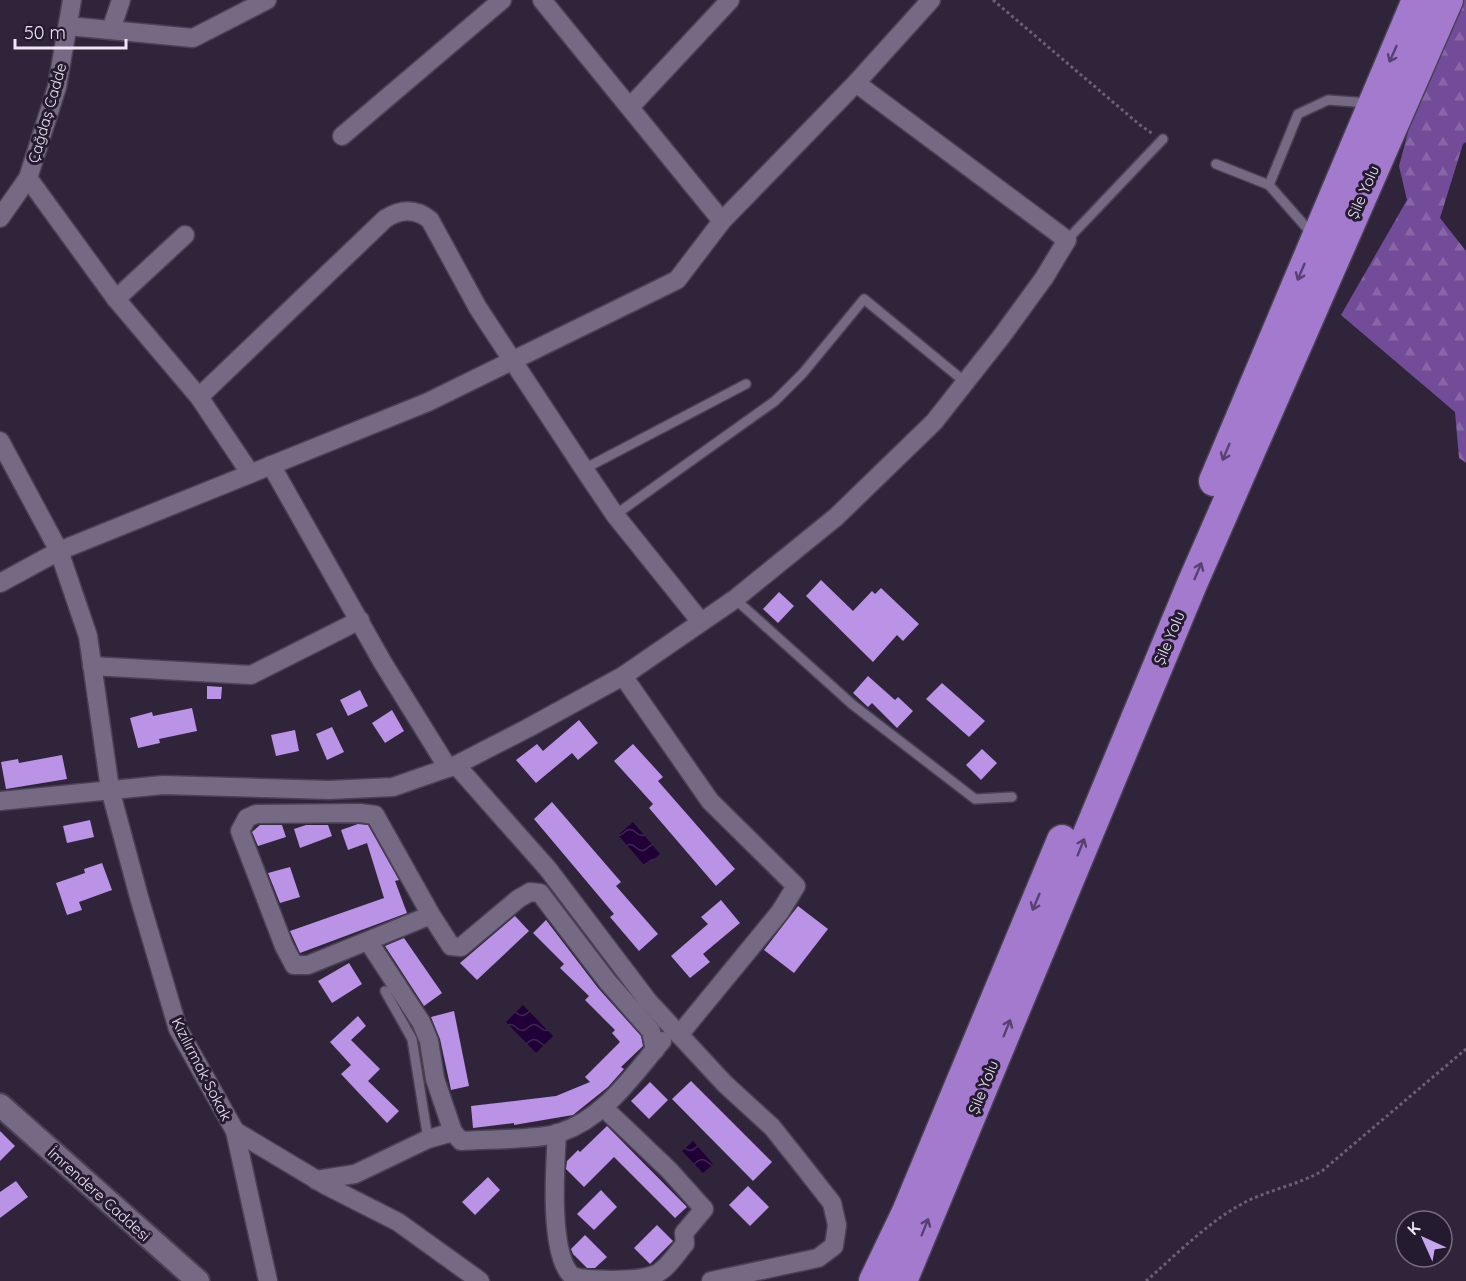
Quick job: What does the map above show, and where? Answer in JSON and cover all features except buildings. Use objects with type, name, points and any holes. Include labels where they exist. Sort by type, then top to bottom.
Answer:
[{"type":"highway","name":"Şile Yolu","points":[[874,1281],[908,1212],[983,1025],[1417,0]]},
{"type":"highway","name":"Şile Yolu","points":[[902,1281],[1183,605],[1448,0]]},
{"type":"street","name":"Çağdaş Cadde","points":[[0,218],[28,178],[57,87],[72,0]]},
{"type":"street","points":[[111,30],[121,0]]},
{"type":"street","points":[[68,26],[193,38],[267,0]]},
{"type":"street","points":[[342,136],[502,0]]},
{"type":"street","points":[[542,0],[722,221]]},
{"type":"street","points":[[630,107],[730,0]]},
{"type":"street","points":[[0,583],[59,551],[428,402],[677,280],[722,221],[856,82],[931,0]]},
{"type":"street","points":[[0,801],[163,785],[329,790],[393,786],[452,767],[623,676],[735,599],[836,517],[934,422],[1044,278],[1067,240],[856,82]]},
{"type":"street","points":[[28,178],[116,299],[199,397],[250,473]]},
{"type":"street","points":[[199,397],[385,219],[400,212],[417,212],[430,220],[477,308],[615,515],[700,622]]},
{"type":"street","points":[[116,299],[185,234]]},
{"type":"street","name":"Kızılırmak Sokak","points":[[0,441],[59,551],[88,636],[110,789],[178,1029],[235,1131],[268,1281]]},
{"type":"street","points":[[271,465],[383,663],[452,767],[548,869],[648,1000],[725,1084],[772,1127],[832,1203],[837,1225],[834,1246],[818,1258],[711,1281]]},
{"type":"street","points":[[92,666],[251,675],[360,620]]},
{"type":"street","points":[[368,941],[422,1022],[429,1041],[435,1079],[453,1132],[462,1141],[557,1134],[591,1118],[604,1108],[655,1050],[676,1032],[780,912],[796,886],[710,801],[623,676]]},
{"type":"street","points":[[431,915],[308,965],[294,965],[284,946],[240,831],[247,818],[256,814],[375,815],[451,946],[461,947],[518,899],[530,892],[540,893],[607,981],[651,1031],[655,1050]]},
{"type":"street","name":"İmrendere Caddesi","points":[[0,1106],[198,1281]]},
{"type":"street","points":[[557,1134],[557,1229],[564,1262],[571,1275],[579,1279],[616,1280],[656,1274],[685,1244],[684,1233],[704,1209],[669,1170],[604,1108]]},
{"type":"street","points":[[235,1131],[316,1180],[398,1222],[480,1281]]},
{"type":"street","points":[[316,1180],[356,1174],[429,1139],[453,1132]]},
{"type":"lane","points":[[1269,185],[1298,114],[1328,100],[1372,103]]},
{"type":"lane","points":[[1067,240],[1162,140]]},
{"type":"lane","points":[[1216,164],[1269,185],[1315,237]]},
{"type":"lane","points":[[615,515],[775,401],[803,373],[864,299],[965,382]]},
{"type":"lane","points":[[584,469],[746,384]]},
{"type":"lane","points":[[735,599],[854,705],[975,799],[1012,797]]},
{"type":"lane","points":[[385,990],[412,1040],[429,1139]]},
{"type":"path","points":[[993,0],[1140,125],[1162,140]]},
{"type":"path","points":[[1146,1281],[1224,1215],[1256,1197],[1299,1183],[1322,1171],[1466,1048]]},
{"type":"green space","points":[[1462,0],[1466,0],[1466,142],[1463,144],[1440,218],[1466,251],[1466,463],[1459,458],[1455,412],[1341,315],[1407,200],[1399,166],[1413,113]]},
{"type":"water","points":[[633,822],[660,854],[645,866],[618,835]]},
{"type":"water","points":[[523,1005],[553,1036],[536,1053],[506,1022]]},
{"type":"water","points":[[693,1141],[713,1164],[703,1173],[682,1151]]}]
